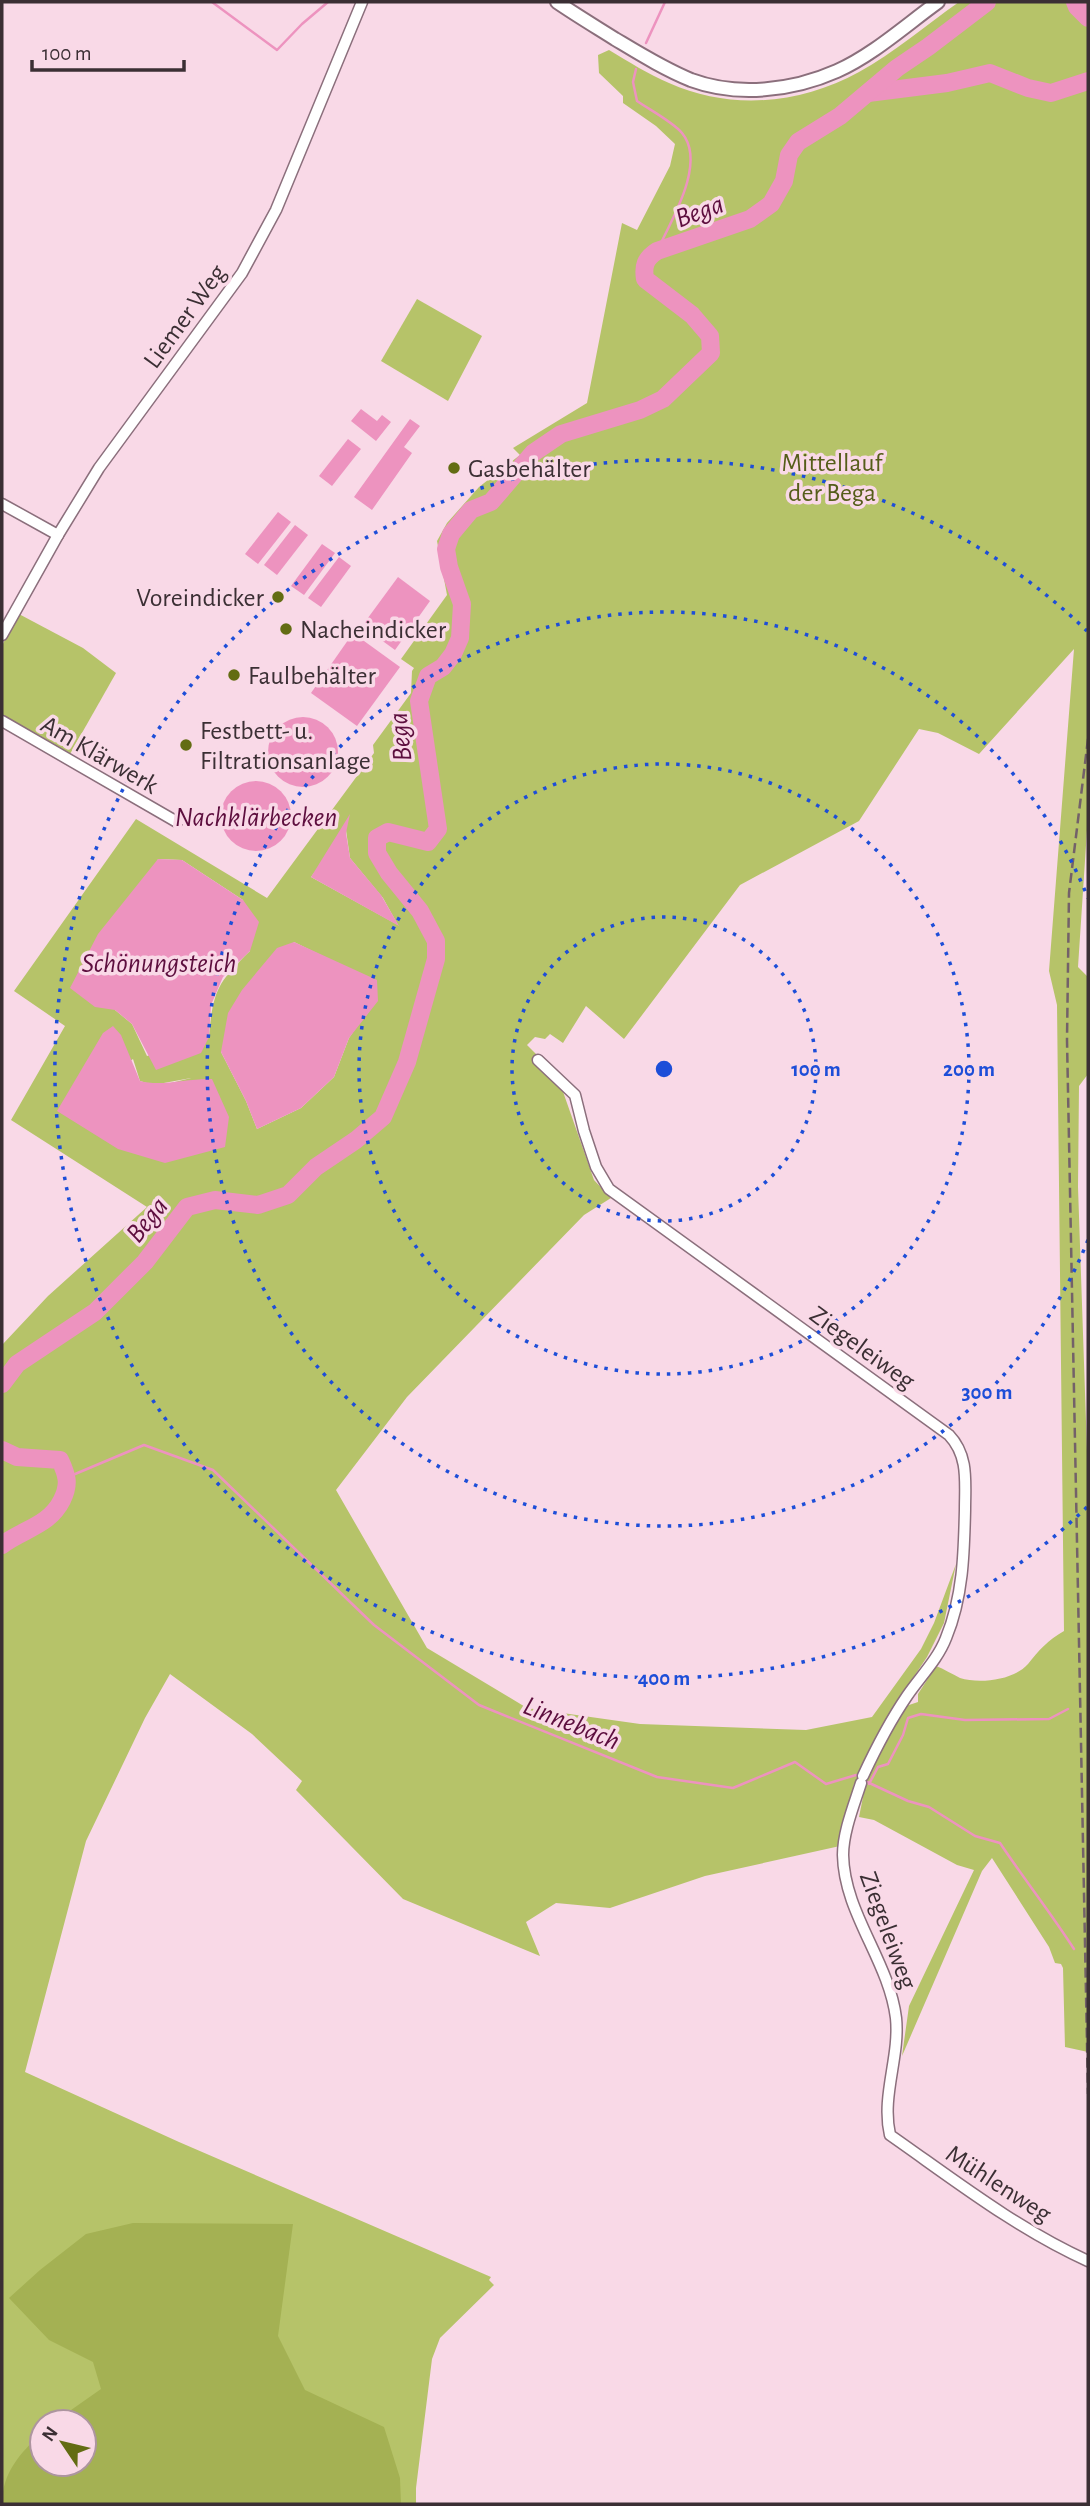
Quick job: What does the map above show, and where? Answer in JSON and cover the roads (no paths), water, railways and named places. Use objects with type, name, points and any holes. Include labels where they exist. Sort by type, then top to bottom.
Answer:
[{"type":"street","name":"Liemer Weg","points":[[2,635],[99,468],[242,273],[276,210],[362,2]]},
{"type":"street","points":[[556,2],[666,69],[693,81],[742,90],[786,87],[838,71],[862,57],[938,2]]},
{"type":"street","points":[[2,504],[58,535]]},
{"type":"street","name":"Am Klärwerk","points":[[2,721],[177,822]]},
{"type":"street","name":"Ziegeleiweg","points":[[538,1060],[575,1095],[596,1167],[609,1189],[958,1444],[965,1471],[964,1549],[961,1584],[954,1617],[940,1651],[906,1696],[881,1738],[862,1779],[843,1854],[847,1883],[857,1913],[893,1999],[896,2050],[887,2103],[890,2134]]},
{"type":"street","name":"Mühlenweg","points":[[890,2134],[995,2208],[1071,2254],[1088,2261]]},
{"type":"water","points":[[361,409],[377,421],[382,415],[391,422],[376,441],[351,421]]},
{"type":"water","points":[[410,419],[420,426],[404,447],[412,453],[372,510],[354,497]]},
{"type":"water","points":[[348,439],[361,449],[332,486],[319,476]]},
{"type":"water","points":[[278,512],[291,522],[258,564],[245,554]]},
{"type":"water","points":[[295,525],[308,535],[277,575],[264,565]]},
{"type":"water","points":[[322,544],[335,553],[304,595],[291,586]]},
{"type":"water","points":[[339,557],[351,566],[321,607],[308,598]]},
{"type":"water","points":[[398,577],[430,601],[395,650],[362,626]]},
{"type":"water","points":[[353,633],[400,667],[357,726],[311,693]]},
{"type":"water","name":"Nachklärbecken","points":[[303,717],[328,727],[338,752],[328,777],[303,787],[278,777],[268,752],[278,727]]},
{"type":"water","name":"Nachklärbecken","points":[[256,781],[281,791],[291,816],[281,841],[256,851],[231,841],[221,816],[231,791]]},
{"type":"water","points":[[350,814],[346,833],[350,858],[381,895],[399,926],[311,877]]},
{"type":"water","name":"Schönungsteich","points":[[158,859],[182,860],[243,900],[259,922],[250,951],[223,977],[211,1005],[209,1037],[201,1053],[156,1070],[132,1024],[115,1010],[95,1007],[70,988],[98,934]]},
{"type":"water","name":"Schönungsteich","points":[[294,942],[377,980],[378,1001],[349,1038],[334,1077],[301,1108],[257,1129],[221,1052],[228,1013],[242,990],[277,948]]},
{"type":"water","name":"Schönungsteich","points":[[113,1026],[121,1035],[140,1081],[157,1083],[212,1079],[229,1117],[225,1147],[165,1163],[118,1149],[57,1111],[103,1033]]},
{"type":"waterway","points":[[212,2],[277,50],[328,2]]},
{"type":"waterway","points":[[646,43],[665,2]]},
{"type":"waterway","name":"Bega","points":[[2,1384],[17,1364],[95,1312],[145,1262],[187,1207],[215,1200],[258,1205],[288,1195],[316,1167],[356,1140],[383,1117],[407,1062],[436,959],[436,941],[420,911],[389,873],[377,853],[377,838],[388,832],[428,842],[438,829],[419,701],[428,676],[443,667],[460,638],[462,604],[449,567],[446,549],[451,534],[471,510],[491,502],[533,453],[561,434],[640,410],[663,399],[711,353],[710,336],[692,315],[645,279],[645,267],[650,257],[657,251],[750,219],[771,204],[784,181],[789,155],[798,142],[840,116],[897,68],[987,2]]},
{"type":"waterway","name":"Bega","points":[[1075,2],[1088,18]]},
{"type":"waterway","points":[[636,69],[633,82],[637,101],[682,133],[689,145],[691,160],[684,192],[657,251]]},
{"type":"waterway","name":"Bega","points":[[868,93],[947,83],[990,73],[1028,88],[1051,93],[1088,81]]},
{"type":"waterway","name":"Linnebach","points":[[68,1477],[144,1445],[213,1470],[374,1625],[479,1705],[657,1777],[733,1788],[795,1762],[826,1784],[856,1775],[859,1777]]},
{"type":"waterway","name":"Bega","points":[[2,1450],[17,1457],[60,1460],[67,1484],[62,1500],[50,1516],[2,1545]]},
{"type":"waterway","points":[[869,1784],[878,1767],[888,1764],[903,1735],[908,1718],[921,1714],[965,1720],[1049,1719],[1068,1709]]},
{"type":"waterway","name":"Linnebach","points":[[865,1781],[908,1801],[929,1807],[975,1836],[1000,1843],[1074,1949]]},
{"type":"railway","points":[[1088,739],[1069,893],[1067,1040],[1088,2094]]},
{"type":"place","name":"Gasbehälter","points":[[454,468]]},
{"type":"place","name":"Voreindicker","points":[[278,597]]},
{"type":"place","name":"Nacheindicker","points":[[286,629]]},
{"type":"place","name":"Faulbehälter","points":[[234,675]]},
{"type":"place","name":"Festbett- u. Filtrationsanlage","points":[[186,745]]},
{"type":"park label","name":"Mittellauf der Bega","points":[[832,477]]}]
